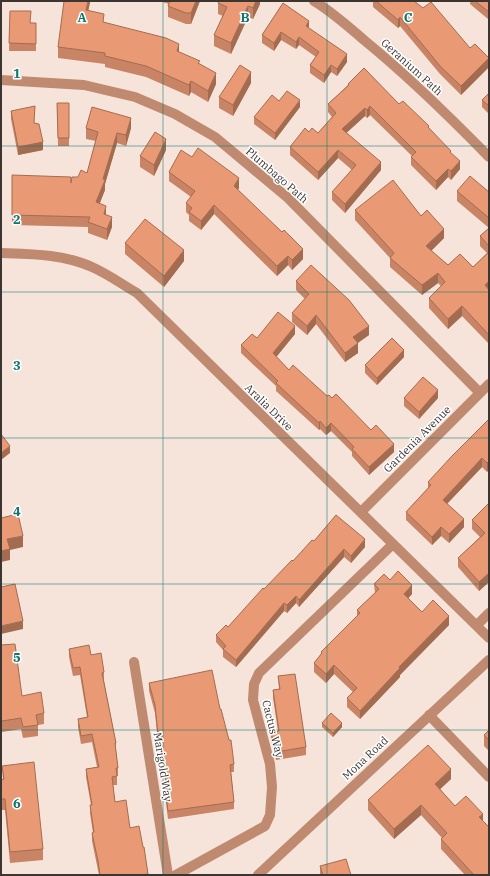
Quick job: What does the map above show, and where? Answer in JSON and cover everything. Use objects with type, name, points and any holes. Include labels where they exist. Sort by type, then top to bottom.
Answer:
[{"type":"street","name":"Geranium Path","points":[[314,1],[328,10],[388,60],[489,156]]},
{"type":"street","name":"Plumbago Path","points":[[1,80],[84,85],[135,97],[176,114],[215,137],[288,198],[480,393]]},
{"type":"street","name":"Aralia Drive","points":[[1,254],[40,254],[70,260],[92,267],[137,293],[489,638]]},
{"type":"street","name":"Gardenia Avenue","points":[[361,512],[489,384]]},
{"type":"street","name":"Cactus Way","points":[[176,875],[265,826],[270,815],[272,786],[270,764],[253,700],[254,684],[259,673],[393,544]]},
{"type":"street","points":[[477,625],[489,613]]},
{"type":"street","name":"Mona Road","points":[[258,875],[489,660]]},
{"type":"street","name":"Marigold Way","points":[[134,662],[168,875]]},
{"type":"street","points":[[429,715],[489,777]]},
{"type":"building","points":[[64,1],[88,1],[86,10],[104,14],[103,22],[166,38],[179,44],[177,51],[200,61],[198,63],[216,73],[208,91],[191,81],[189,85],[146,66],[105,56],[105,53],[58,47]]},
{"type":"building","points":[[170,1],[196,1],[191,13],[186,13],[168,6]]},
{"type":"building","points":[[219,1],[256,1],[253,8],[248,6],[231,43],[214,35],[227,7],[218,3]]},
{"type":"building","points":[[376,1],[414,1],[423,8],[431,2],[470,48],[475,44],[489,58],[461,86],[440,66],[400,17],[398,20]]},
{"type":"building","points":[[475,1],[489,1],[489,12]]},
{"type":"building","points":[[283,3],[309,21],[306,26],[347,54],[337,69],[331,65],[324,75],[310,65],[319,52],[299,37],[296,42],[281,32],[274,43],[262,35]]},
{"type":"building","points":[[10,11],[31,11],[30,23],[36,23],[36,44],[9,43]]},
{"type":"building","points":[[240,65],[251,72],[233,105],[219,97]]},
{"type":"building","points":[[364,68],[399,104],[403,101],[429,126],[428,127],[451,151],[450,152],[460,161],[451,171],[448,169],[436,181],[411,157],[416,152],[370,106],[367,110],[365,108],[342,129],[381,162],[345,204],[332,192],[356,165],[338,150],[318,172],[290,147],[305,128],[309,132],[312,128],[318,133],[336,113],[328,104],[349,85],[348,84]]},
{"type":"building","points":[[287,91],[300,100],[275,133],[254,117],[272,95],[279,101]]},
{"type":"building","points":[[489,93],[489,106],[482,100]]},
{"type":"building","points":[[57,103],[69,103],[69,138],[58,138]]},
{"type":"building","points":[[35,106],[34,123],[39,124],[43,142],[18,147],[11,111]]},
{"type":"building","points":[[92,107],[131,118],[126,135],[117,133],[103,179],[105,180],[96,202],[106,206],[104,214],[112,217],[107,229],[88,222],[90,217],[12,215],[12,175],[71,177],[71,183],[72,177],[78,177],[81,170],[87,173],[98,132],[86,128]]},
{"type":"building","points":[[155,132],[166,139],[154,165],[140,156]]},
{"type":"building","points":[[198,148],[239,178],[234,186],[282,232],[284,230],[303,249],[292,260],[288,256],[277,266],[214,205],[201,221],[189,212],[192,208],[186,203],[195,191],[169,172],[181,150],[192,157]]},
{"type":"building","points":[[470,176],[489,192],[489,218],[457,191]]},
{"type":"building","points":[[393,180],[421,216],[427,210],[444,229],[426,246],[448,265],[460,254],[473,267],[489,252],[489,281],[485,285],[489,290],[489,335],[462,306],[448,319],[429,298],[445,282],[438,273],[422,285],[390,258],[394,253],[355,210]]},
{"type":"building","points":[[145,219],[184,250],[164,276],[125,243]]},
{"type":"building","points":[[489,228],[489,246],[480,236]]},
{"type":"building","points":[[311,265],[349,300],[369,326],[353,337],[358,343],[345,353],[316,315],[307,326],[292,313],[309,294],[296,281]]},
{"type":"building","points":[[278,312],[295,326],[273,353],[289,370],[293,365],[327,396],[329,395],[332,398],[336,394],[371,430],[376,425],[394,444],[369,467],[352,449],[354,447],[331,423],[326,428],[320,421],[319,423],[276,383],[278,381],[241,345],[252,334],[257,338]]},
{"type":"building","points":[[392,338],[404,350],[377,378],[365,365]]},
{"type":"building","points":[[423,377],[438,390],[419,412],[404,398]]},
{"type":"building","points":[[489,419],[489,461],[487,463],[482,458],[443,500],[464,519],[449,534],[441,527],[432,537],[406,512],[431,485],[428,482]]},
{"type":"building","points":[[1,434],[10,446],[1,453]]},
{"type":"building","points":[[489,503],[489,573],[479,582],[458,558],[485,533],[472,520]]},
{"type":"building","points":[[18,514],[23,536],[7,539],[10,549],[1,551],[1,518]]},
{"type":"building","points":[[336,515],[365,539],[351,556],[344,549],[299,600],[296,596],[287,605],[284,603],[236,660],[223,649],[226,646],[216,635],[226,625],[228,627],[263,588],[264,589],[292,560],[293,561],[312,540],[314,541]]},
{"type":"building","points":[[398,571],[412,585],[404,594],[422,612],[433,600],[449,616],[399,667],[400,668],[360,711],[347,698],[357,688],[334,665],[326,674],[314,663],[322,653],[321,652],[360,613],[357,610],[379,589],[374,584],[384,574],[390,580]]},
{"type":"building","points":[[15,584],[23,621],[1,626],[1,587]]},
{"type":"building","points":[[15,644],[22,696],[41,692],[44,713],[36,715],[38,725],[23,727],[21,718],[2,721],[1,718],[1,645]]},
{"type":"building","points":[[89,645],[91,655],[101,653],[104,672],[102,673],[116,743],[118,768],[116,768],[117,776],[112,777],[115,802],[126,800],[130,828],[139,826],[148,874],[100,875],[92,833],[94,832],[90,805],[92,805],[86,769],[99,767],[92,734],[81,736],[78,719],[88,717],[80,667],[73,668],[69,649]]},
{"type":"building","points":[[212,670],[220,709],[229,740],[231,740],[234,764],[230,765],[234,802],[168,811],[165,787],[167,787],[161,744],[159,745],[155,705],[149,683]]},
{"type":"building","points":[[295,674],[306,747],[276,752],[271,732],[279,731],[273,690],[280,689],[278,676]]},
{"type":"building","points":[[331,713],[342,723],[333,733],[322,723]]},
{"type":"building","points":[[489,730],[489,740],[484,735]]},
{"type":"building","points":[[428,745],[451,769],[435,784],[455,806],[466,796],[483,814],[479,817],[489,827],[489,875],[474,875],[441,839],[447,833],[421,805],[394,829],[368,800]]},
{"type":"building","points":[[34,762],[43,849],[10,852],[5,799],[1,799],[1,780],[4,779],[2,766]]},
{"type":"building","points":[[346,859],[351,875],[323,875],[320,866]]}]
